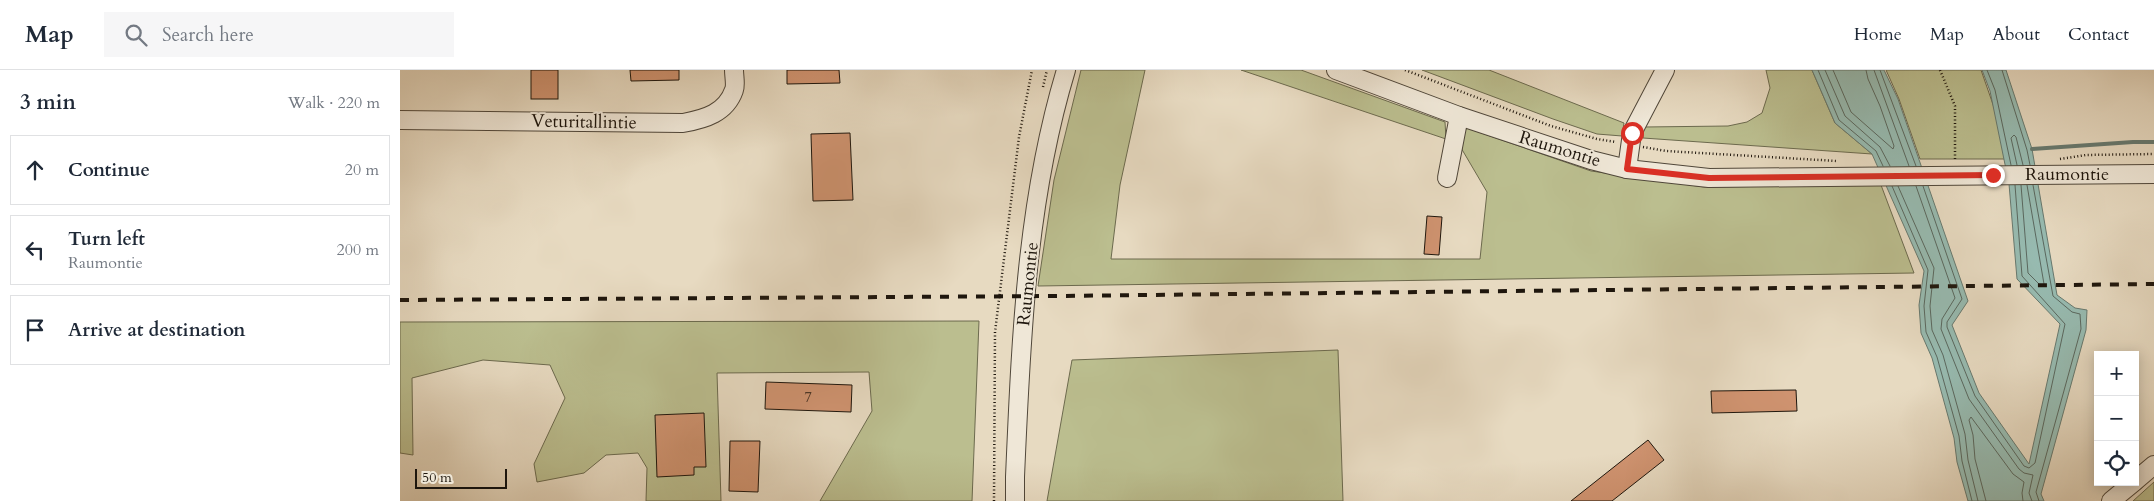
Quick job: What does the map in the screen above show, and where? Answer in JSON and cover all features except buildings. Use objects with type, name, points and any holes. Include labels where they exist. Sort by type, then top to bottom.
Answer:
[{"type":"street","name":"Veturitallintie","points":[[400,120],[683,122],[703,119],[721,111],[734,90],[734,70]]},
{"type":"street","name":"Raumontie","points":[[1015,501],[1025,290],[1040,179],[1066,70]]},
{"type":"street","name":"Raumontie","points":[[1336,70],[1459,116],[1590,160],[1627,169],[1709,178],[1827,168],[1930,175],[2154,174]]},
{"type":"street","points":[[1627,169],[1632,133],[1665,70]]},
{"type":"street","points":[[1447,178],[1459,116]]},
{"type":"street","points":[[2139,478],[2154,465]]},
{"type":"street","points":[[2111,501],[2129,486]]},
{"type":"path","points":[[994,501],[995,332],[1019,137],[1032,70]]},
{"type":"path","points":[[1043,87],[1047,70]]},
{"type":"path","points":[[1405,70],[1551,126],[1597,139],[1666,150],[1827,168]]},
{"type":"path","points":[[1940,70],[1952,95],[1956,116],[1955,175]]},
{"type":"path","points":[[2086,155],[2154,154]]},
{"type":"green space","points":[[1081,70],[1145,70],[1120,185],[1111,259],[1480,259],[1487,192],[1457,141],[1467,128],[1591,171],[1704,187],[1881,185],[1914,273],[1038,286],[1054,180]]},
{"type":"green space","points":[[1241,70],[1301,70],[1445,122],[1446,139]]},
{"type":"green space","points":[[1422,70],[1489,70],[1624,123],[1622,136],[1597,134]]},
{"type":"green space","points":[[1766,70],[1812,70],[1835,123],[1872,154],[1643,138],[1644,127],[1728,126],[1747,122],[1762,113],[1770,88]]},
{"type":"green space","points":[[1886,70],[1981,70],[2012,159],[1920,159],[1899,99]]},
{"type":"green space","points":[[979,321],[972,501],[820,501],[872,411],[869,372],[717,373],[721,501],[646,501],[647,468],[638,453],[606,455],[584,473],[537,482],[534,464],[565,398],[550,365],[483,360],[412,378],[413,455],[400,453],[400,322]]},
{"type":"green space","points":[[1338,350],[1343,501],[1047,501],[1072,360]]},
{"type":"green space","points":[[2154,482],[2154,501],[2133,501]]},
{"type":"water","points":[[1812,70],[1884,70],[1898,99],[1968,301],[1952,325],[1979,393],[2029,464],[2060,324],[2017,279],[2009,184],[1990,91],[1982,70],[2006,70],[2032,149],[2057,295],[2075,308],[2087,310],[2086,330],[2041,494],[2044,501],[1968,501],[1957,462],[1954,438],[1932,358],[1921,333],[1919,305],[1924,271],[1872,154],[1835,123]]},
{"type":"waterway","points":[[2032,149],[2154,142]]},
{"type":"railway","points":[[400,300],[1056,296],[2154,284]]},
{"type":"route","points":[[1632,133],[1627,169],[1709,178],[1993,175]]}]
